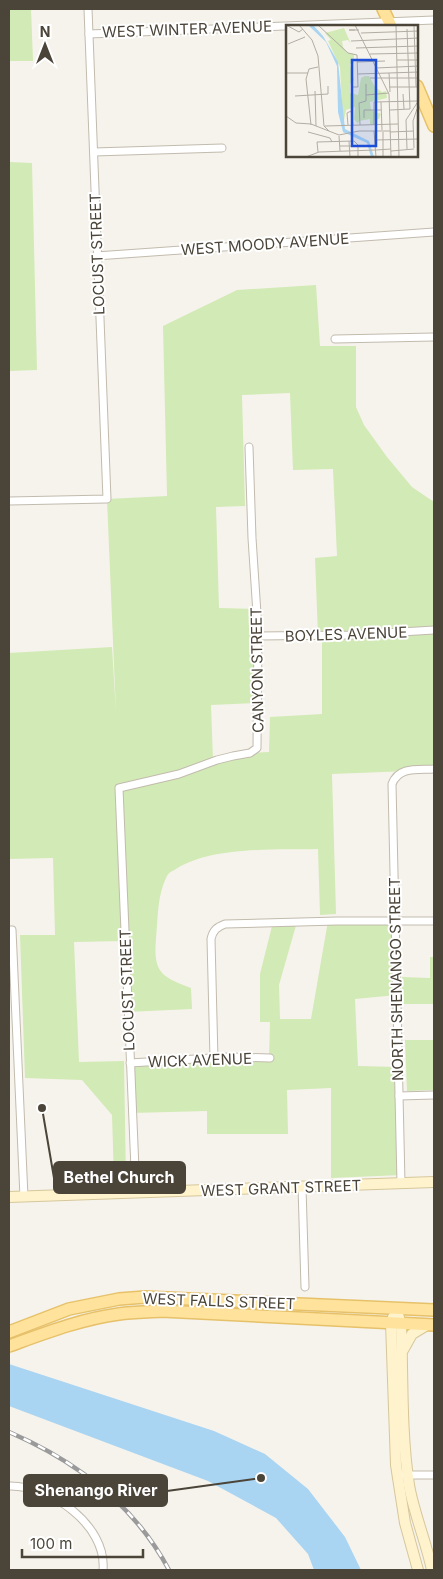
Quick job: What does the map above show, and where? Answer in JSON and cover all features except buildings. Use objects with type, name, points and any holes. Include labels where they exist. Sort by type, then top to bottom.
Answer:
[{"type":"main road","points":[[383,9],[390,24]]},
{"type":"main road","points":[[418,88],[434,126]]},
{"type":"main road","name":"WEST GRANT STREET","points":[[9,1197],[434,1182]]},
{"type":"main road","name":"WEST FALLS STREET","points":[[9,1332],[69,1309],[119,1299],[145,1297],[434,1310]]},
{"type":"main road","points":[[396,1308],[394,1435],[403,1475],[412,1497],[432,1570]]},
{"type":"main road","name":"WEST FALLS STREET","points":[[9,1346],[92,1319],[135,1312],[162,1311],[431,1325]]},
{"type":"main road","points":[[396,1324],[402,1350],[405,1451],[403,1475],[404,1523],[418,1570]]},
{"type":"main road","points":[[402,1350],[412,1334],[431,1325]]},
{"type":"street","name":"LOCUST STREET","points":[[9,501],[107,499],[96,256],[88,9]]},
{"type":"street","name":"WEST WINTER AVENUE","points":[[360,25],[434,20]]},
{"type":"street","name":"WEST WINTER AVENUE","points":[[89,34],[286,27]]},
{"type":"street","points":[[94,152],[222,148]]},
{"type":"street","name":"WEST MOODY AVENUE","points":[[96,256],[434,232]]},
{"type":"street","points":[[335,339],[434,337]]},
{"type":"street","name":"CANYON STREET","points":[[119,788],[180,774],[217,760],[254,752],[258,744],[258,636],[249,447]]},
{"type":"street","name":"BOYLES AVENUE","points":[[258,636],[351,635],[434,630]]},
{"type":"street","name":"NORTH SHENANGO STREET","points":[[401,1183],[392,784],[397,775],[406,770],[434,770]]},
{"type":"street","name":"LOCUST STREET","points":[[119,788],[136,1193]]},
{"type":"street","points":[[214,1059],[211,939],[215,929],[225,924],[434,921]]},
{"type":"street","points":[[10,930],[24,1197]]},
{"type":"street","name":"WICK AVENUE","points":[[130,1063],[270,1058]]},
{"type":"street","points":[[399,1096],[434,1095]]},
{"type":"street","points":[[302,1187],[305,1288]]},
{"type":"street","points":[[403,1475],[434,1474]]},
{"type":"street","points":[[9,1486],[31,1488],[49,1495],[83,1520],[96,1537],[104,1563],[103,1570]]},
{"type":"green space","points":[[9,9],[31,9],[33,61],[9,61]]},
{"type":"green space","points":[[9,162],[32,163],[37,370],[9,371]]},
{"type":"green space","points":[[316,285],[320,346],[356,346],[356,407],[364,425],[412,487],[434,502],[434,770],[332,774],[336,914],[320,915],[318,849],[245,851],[208,856],[191,862],[169,874],[164,883],[160,899],[155,950],[156,959],[158,967],[166,977],[191,988],[192,1009],[127,1012],[124,941],[74,942],[79,1062],[124,1061],[126,1182],[114,1180],[112,1115],[82,1080],[25,1078],[20,935],[55,935],[53,858],[9,859],[9,653],[112,647],[116,713],[107,499],[167,496],[163,326],[237,290]],"holes":[[[290,393],[293,470],[333,469],[337,556],[315,558],[318,635],[322,635],[322,714],[270,717],[269,752],[250,753],[213,761],[211,705],[258,703],[256,609],[219,608],[216,507],[245,506],[242,395]]]},
{"type":"green space","points":[[328,921],[395,921],[397,995],[355,999],[358,1066],[398,1067],[401,1175],[331,1178],[331,1088],[287,1090],[288,1134],[207,1134],[207,1111],[131,1113],[130,1063],[269,1058],[270,1022],[260,1022],[260,974],[273,922],[297,922],[279,985],[280,1019],[311,1019]]},
{"type":"green space","points":[[430,957],[434,957],[434,1004],[402,1004],[402,977],[430,978]]},
{"type":"green space","points":[[405,1040],[434,1040],[434,1090],[407,1091]]},
{"type":"water","points":[[9,1364],[214,1431],[265,1454],[308,1489],[345,1537],[361,1570],[314,1570],[308,1554],[276,1518],[208,1481],[9,1406]]},
{"type":"railway","points":[[9,1432],[57,1457],[101,1487],[139,1525],[155,1546],[169,1570]]},
{"type":"place","name":"Bethel Church","points":[[42,1108]]},
{"type":"place","name":"Shenango River","points":[[261,1478]]}]
